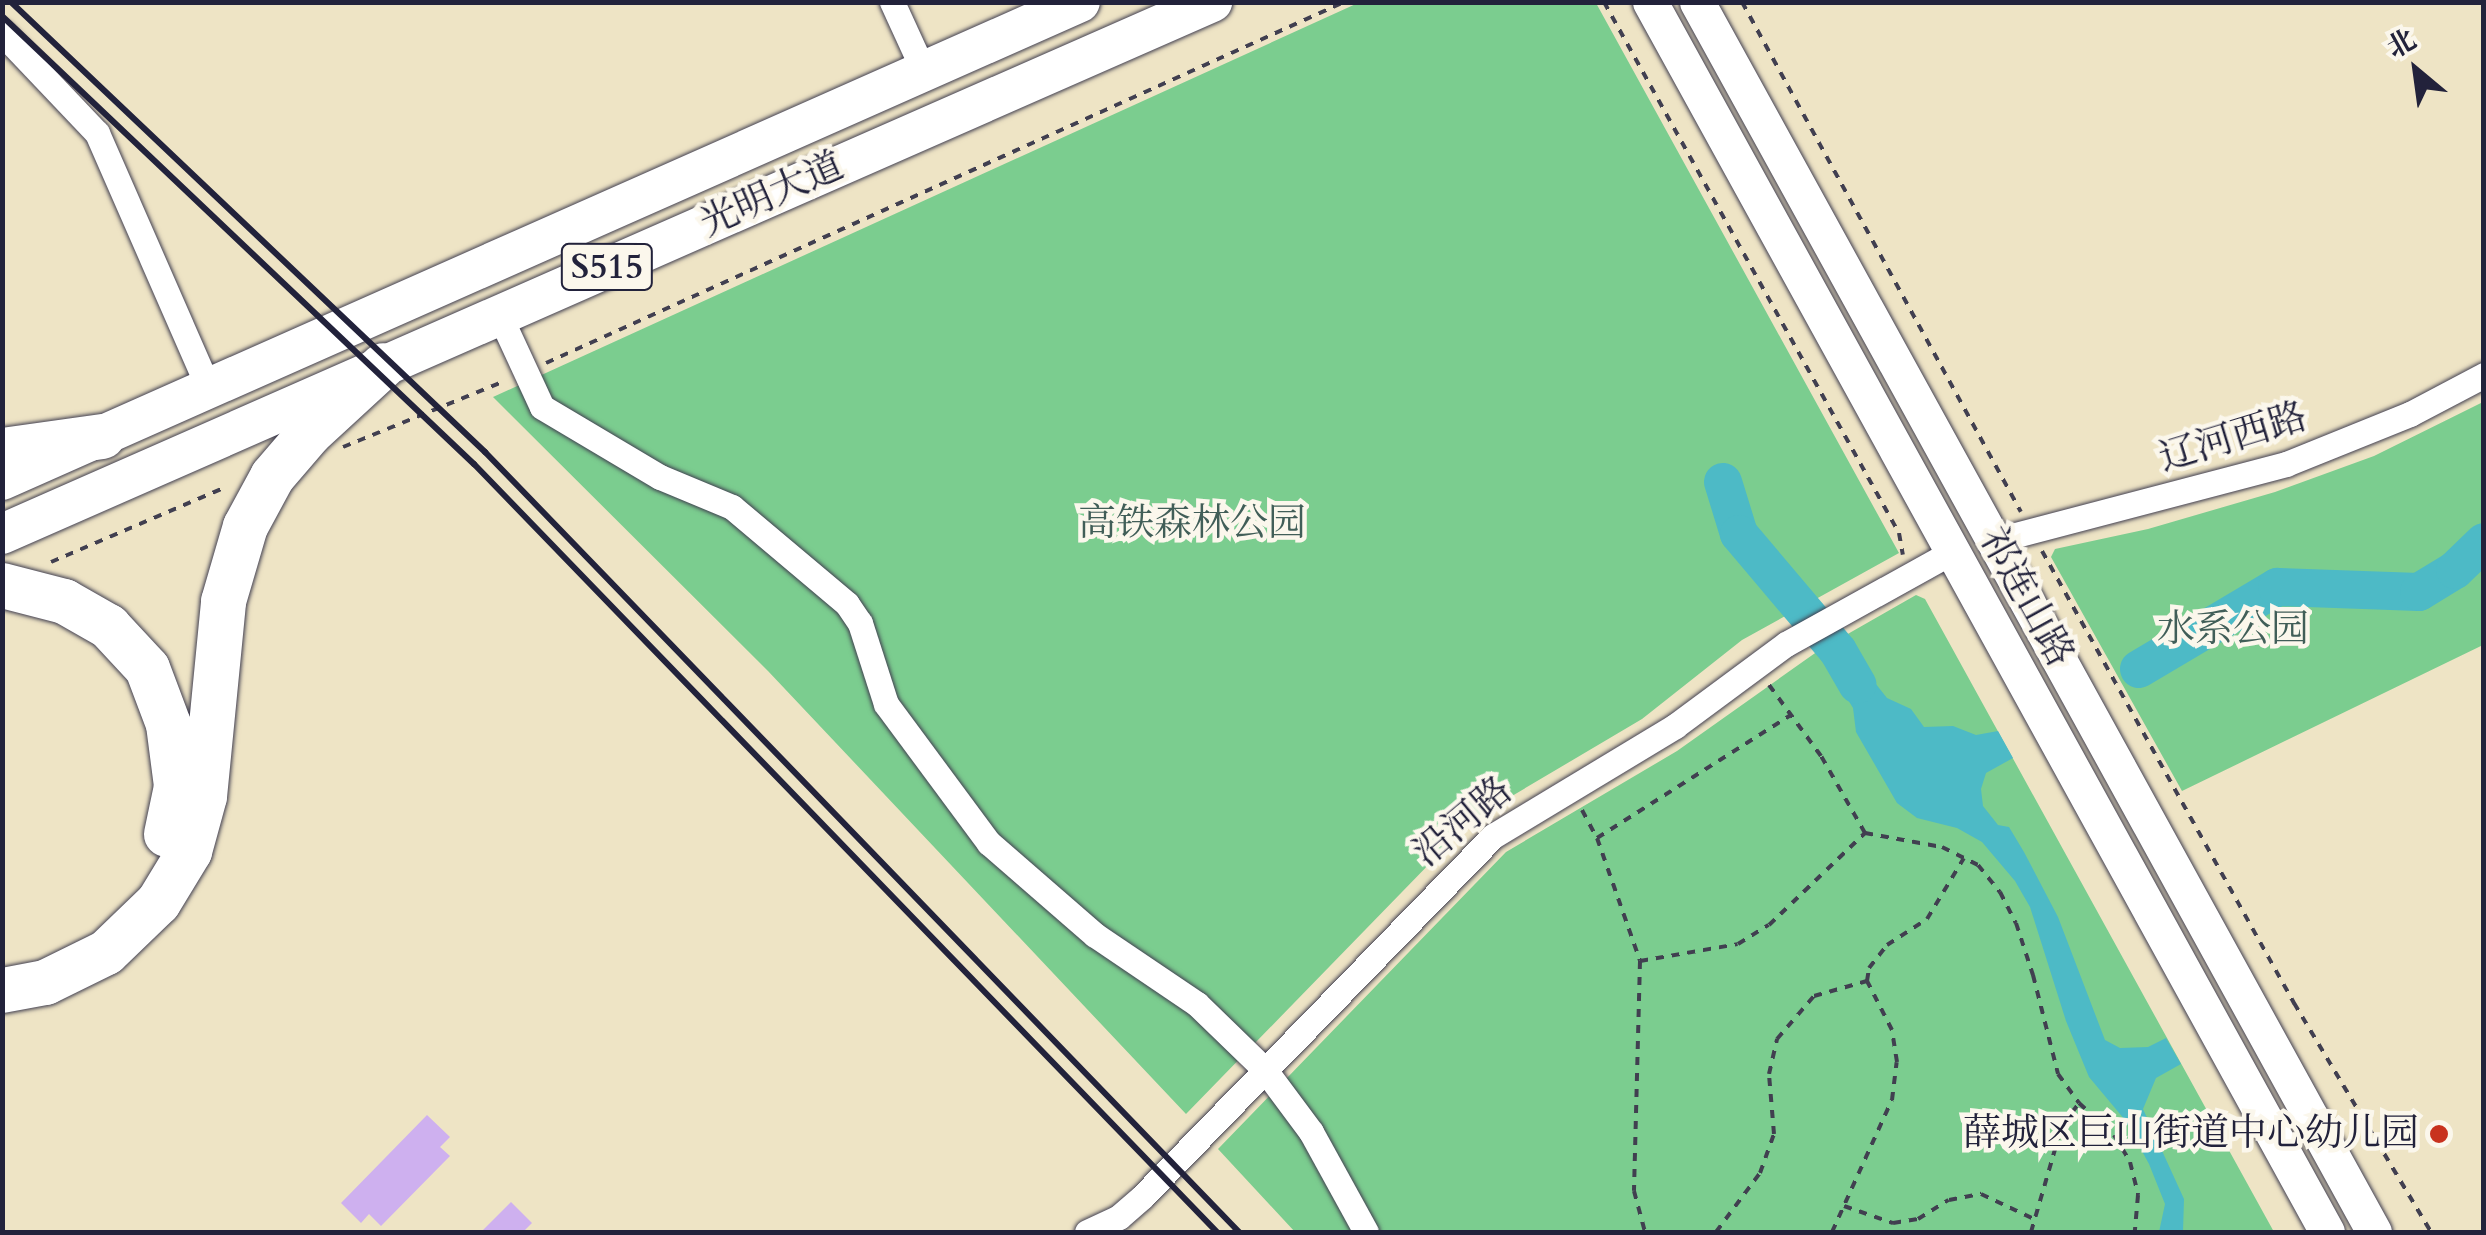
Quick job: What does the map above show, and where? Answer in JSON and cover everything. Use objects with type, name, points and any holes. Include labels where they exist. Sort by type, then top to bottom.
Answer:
[{"type":"highway","points":[[2,990],[45,982],[106,952],[158,902],[189,851],[204,796],[223,601],[246,526],[272,476],[308,433],[384,366]]},
{"type":"highway","points":[[2,450],[102,436]]},
{"type":"highway","points":[[2,964],[28,958],[86,934],[130,894],[166,835],[176,786],[168,724],[147,668],[108,626],[64,601],[3,585]]},
{"type":"main road","name":"光明大道","points":[[2,480],[1080,2]]},
{"type":"main road","name":"光明大道","points":[[2,534],[1212,2]]},
{"type":"main road","name":"祁连山路","points":[[1650,2],[2327,1232]]},
{"type":"main road","name":"祁连山路","points":[[1697,2],[2374,1232]]},
{"type":"street","points":[[892,2],[924,72]]},
{"type":"street","points":[[2,33],[96,132],[210,389]]},
{"type":"street","points":[[499,314],[542,407],[660,477],[732,507],[848,604],[860,623],[886,704],[989,843],[1094,935],[1197,1004],[1266,1070],[1311,1132],[1366,1232]]},
{"type":"street","name":"辽河西路","points":[[1994,541],[2286,464],[2410,414],[2484,375]]},
{"type":"street","name":"沿河路","points":[[1088,1232],[1119,1217],[1142,1197],[1493,836],[1675,726],[1754,664],[1952,552]]},
{"type":"path","points":[[326,454],[524,373],[1344,2]]},
{"type":"path","points":[[1604,2],[1899,533],[1904,548],[1899,561]]},
{"type":"path","points":[[1742,2],[2294,1003],[2432,1232]]},
{"type":"path","points":[[3,585],[250,477],[272,476]]},
{"type":"path","points":[[1754,664],[1792,715],[1865,833]]},
{"type":"path","points":[[1597,838],[1792,715]]},
{"type":"path","points":[[1570,788],[1597,838],[1640,961],[1634,1191],[1645,1232]]},
{"type":"path","points":[[1640,961],[1738,944],[1769,925],[1865,833],[1906,837],[1978,865],[2016,922],[2058,1074],[2079,1102],[2114,1135],[2130,1162],[2138,1195],[2135,1232]]},
{"type":"path","points":[[1832,1232],[1892,1100],[1897,1062],[1892,1030],[1867,982],[1868,968],[1887,945],[1927,919],[1964,858]]},
{"type":"path","points":[[1716,1232],[1760,1173],[1774,1134],[1768,1074],[1777,1039],[1814,996],[1867,982]]},
{"type":"path","points":[[2031,1232],[2062,1124],[2079,1102]]},
{"type":"path","points":[[1844,1206],[1893,1224],[1918,1218],[1949,1200],[1982,1194],[2036,1220]]},
{"type":"green space","name":"高铁森林公园","points":[[1358,3],[1596,3],[1899,553],[1742,640],[1642,719],[1473,819],[1186,1114],[768,671],[493,397]]},
{"type":"green space","name":"水系公园","points":[[2483,402],[2483,645],[2182,791],[2051,557],[2055,549],[2148,529],[2275,492],[2374,456]]},
{"type":"green space","points":[[1916,595],[1925,599],[2274,1232],[1295,1232],[1218,1149],[1506,852],[1677,751],[1818,651]]},
{"type":"water","points":[[1847,634],[1864,669],[1887,698],[1911,709],[1924,727],[1953,726],[1976,735],[1998,731],[2013,758],[1986,773],[1981,789],[1983,806],[1998,825],[2009,827],[2058,917],[2105,1040],[2120,1048],[2148,1047],[2166,1038],[2181,1064],[2156,1078],[2143,1109],[2184,1199],[2183,1232],[2159,1232],[2165,1204],[2149,1164],[2125,1120],[2089,1077],[2066,1021],[2030,907],[2015,881],[1982,842],[1957,828],[1917,818],[1897,803],[1856,732],[1853,708],[1818,651]]},
{"type":"building","points":[[427,1115],[450,1137],[440,1147],[450,1156],[381,1226],[369,1214],[361,1223],[341,1203]]},
{"type":"building","points":[[511,1202],[532,1223],[523,1232],[481,1232]]},
{"type":"waterway","points":[[1723,482],[1739,534],[1838,651],[1858,685]]},
{"type":"waterway","points":[[2139,669],[2277,587],[2419,592],[2455,570],[2484,542]]},
{"type":"railway","points":[[11,2],[485,452],[1239,1232]]},
{"type":"railway","points":[[2,16],[474,464],[1217,1232]]},
{"type":"place","name":"薛城区巨山街道中心幼儿园","points":[[2439,1134]]}]
